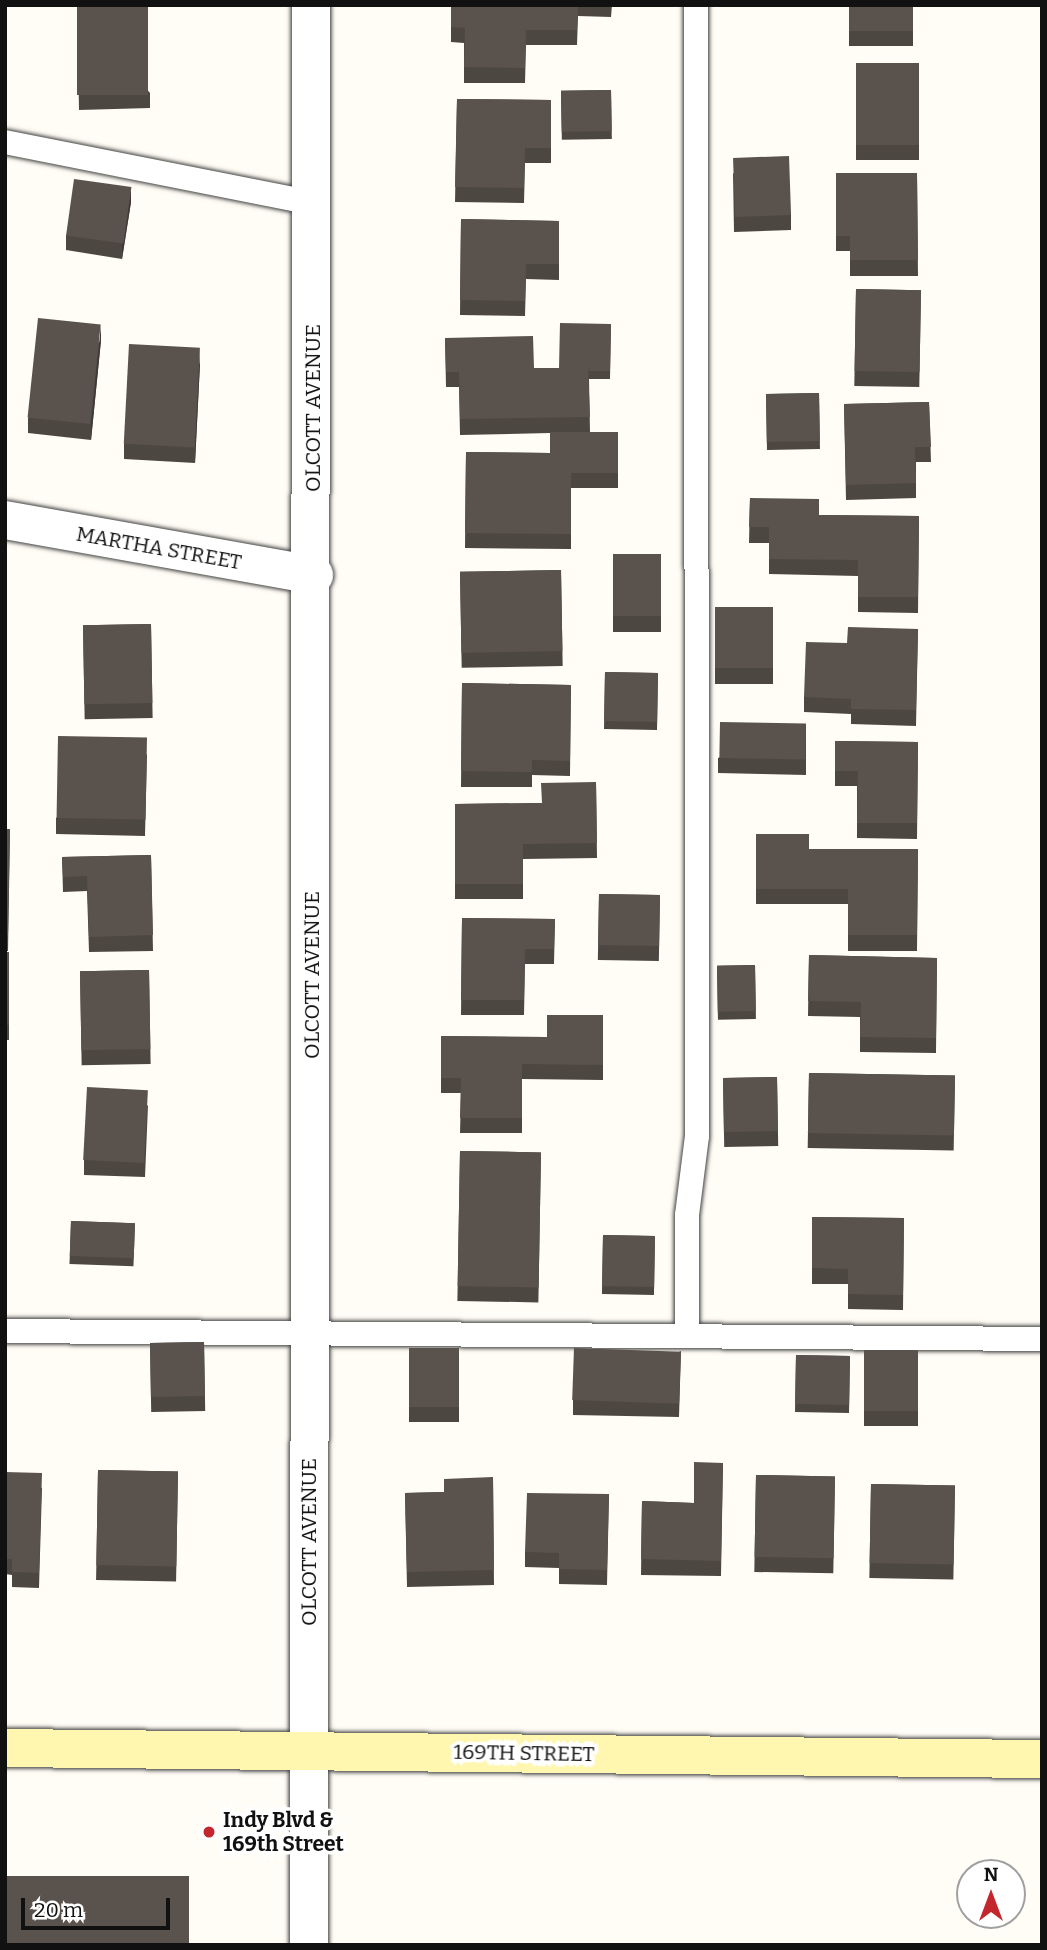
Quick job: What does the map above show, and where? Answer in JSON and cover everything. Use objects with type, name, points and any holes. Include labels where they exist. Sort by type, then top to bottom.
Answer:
[{"type":"street","name":"OLCOTT AVENUE","points":[[309,1945],[307,1751],[314,575],[311,5]]},
{"type":"street","name":"MARTHA STREET","points":[[5,520],[314,575]]},
{"type":"street","name":"169TH STREET","points":[[5,1748],[1042,1759]]},
{"type":"lane","points":[[687,1336],[687,1215],[697,1136],[696,5]]},
{"type":"lane","points":[[5,142],[312,203]]},
{"type":"lane","points":[[5,1331],[310,1336],[1042,1339]]},
{"type":"building","points":[[77,5],[148,5],[148,95],[77,95]]},
{"type":"building","points":[[451,5],[578,5],[577,30],[526,30],[525,68],[464,67],[465,28],[451,27]]},
{"type":"building","points":[[849,5],[913,5],[913,31],[849,31]]},
{"type":"building","points":[[856,63],[919,63],[919,145],[856,145]]},
{"type":"building","points":[[611,90],[612,131],[562,132],[561,91]]},
{"type":"building","points":[[457,99],[551,100],[551,148],[525,148],[524,188],[455,187]]},
{"type":"building","points":[[789,156],[791,215],[735,217],[733,158]]},
{"type":"building","points":[[836,173],[917,173],[918,260],[850,260],[850,236],[836,236]]},
{"type":"building","points":[[74,179],[131,187],[124,244],[66,235]]},
{"type":"building","points":[[461,219],[559,221],[559,264],[526,264],[525,301],[460,300]]},
{"type":"building","points":[[856,289],[921,290],[920,372],[855,371]]},
{"type":"building","points":[[38,318],[101,325],[90,424],[28,417]]},
{"type":"building","points":[[560,323],[611,324],[610,371],[559,368]]},
{"type":"building","points":[[533,336],[534,368],[588,368],[590,417],[460,419],[459,372],[446,372],[445,338]]},
{"type":"building","points":[[129,344],[200,348],[195,448],[124,444]]},
{"type":"building","points":[[819,393],[820,441],[767,442],[766,394]]},
{"type":"building","points":[[929,402],[931,447],[915,447],[916,483],[846,485],[844,404]]},
{"type":"building","points":[[550,432],[618,432],[618,473],[571,473],[571,534],[465,533],[466,452],[550,453]]},
{"type":"building","points":[[750,498],[819,499],[819,515],[919,516],[918,597],[858,597],[858,560],[769,559],[769,527],[749,527]]},
{"type":"building","points":[[613,554],[661,554],[661,616],[613,616]]},
{"type":"building","points":[[561,570],[562,651],[461,653],[460,572]]},
{"type":"building","points":[[715,607],[773,607],[773,668],[715,668]]},
{"type":"building","points":[[151,624],[152,703],[84,704],[83,625]]},
{"type":"building","points":[[848,627],[918,629],[916,710],[851,709],[851,699],[804,697],[806,642],[847,643]]},
{"type":"building","points":[[605,672],[658,673],[657,722],[604,721]]},
{"type":"building","points":[[462,683],[571,685],[570,761],[532,760],[532,772],[461,771]]},
{"type":"building","points":[[720,722],[806,724],[805,759],[719,758]]},
{"type":"building","points":[[58,736],[147,738],[146,820],[57,818]]},
{"type":"building","points":[[835,741],[918,742],[917,823],[857,823],[858,771],[835,771]]},
{"type":"building","points":[[596,782],[597,843],[523,844],[523,884],[455,884],[455,804],[542,803],[541,783]]},
{"type":"building","points":[[5,829],[10,829],[8,935],[5,935]]},
{"type":"building","points":[[756,834],[809,834],[809,849],[918,849],[917,935],[848,935],[848,889],[756,889]]},
{"type":"building","points":[[151,855],[153,935],[89,937],[87,876],[63,877],[62,857]]},
{"type":"building","points":[[599,894],[660,895],[659,946],[598,945]]},
{"type":"building","points":[[462,918],[555,919],[554,949],[525,949],[524,1000],[461,1000]]},
{"type":"building","points":[[5,952],[9,952],[9,1025],[5,1025]]},
{"type":"building","points":[[809,955],[937,958],[936,1038],[860,1037],[861,1002],[808,1001]]},
{"type":"building","points":[[755,965],[756,1011],[718,1012],[717,966]]},
{"type":"building","points":[[149,970],[150,1049],[81,1050],[80,971]]},
{"type":"building","points":[[547,1015],[603,1015],[603,1065],[522,1064],[522,1118],[460,1118],[461,1078],[441,1078],[441,1036],[547,1037]]},
{"type":"building","points":[[809,1073],[955,1076],[954,1136],[808,1133]]},
{"type":"building","points":[[777,1077],[778,1131],[724,1132],[723,1078]]},
{"type":"building","points":[[87,1087],[148,1090],[144,1163],[83,1160]]},
{"type":"building","points":[[460,1151],[541,1152],[539,1287],[458,1286]]},
{"type":"building","points":[[812,1217],[904,1218],[903,1295],[848,1294],[848,1269],[812,1268]]},
{"type":"building","points":[[71,1221],[135,1223],[134,1258],[70,1256]]},
{"type":"building","points":[[603,1235],[655,1236],[654,1287],[602,1286]]},
{"type":"building","points":[[204,1342],[205,1396],[151,1397],[150,1343]]},
{"type":"building","points":[[409,1348],[459,1348],[459,1407],[409,1407]]},
{"type":"building","points":[[574,1348],[681,1352],[679,1404],[572,1400]]},
{"type":"building","points":[[864,1350],[918,1350],[918,1411],[864,1411]]},
{"type":"building","points":[[796,1355],[850,1356],[849,1405],[795,1404]]},
{"type":"building","points":[[694,1462],[723,1463],[721,1561],[641,1559],[642,1501],[694,1503]]},
{"type":"building","points":[[98,1470],[178,1471],[176,1566],[96,1565]]},
{"type":"building","points":[[5,1472],[42,1473],[39,1573],[12,1572],[12,1559],[5,1559]]},
{"type":"building","points":[[756,1475],[835,1476],[834,1558],[755,1557]]},
{"type":"building","points":[[493,1477],[494,1570],[407,1572],[405,1493],[444,1492],[444,1479]]},
{"type":"building","points":[[871,1484],[955,1485],[954,1564],[870,1563]]},
{"type":"building","points":[[527,1493],[609,1494],[607,1570],[559,1569],[559,1553],[525,1552]]},
{"type":"building","points":[[5,1876],[189,1876],[189,1945],[5,1945]]},
{"type":"place","name":"Indy Blvd & 169th Street","points":[[209,1832]]}]
